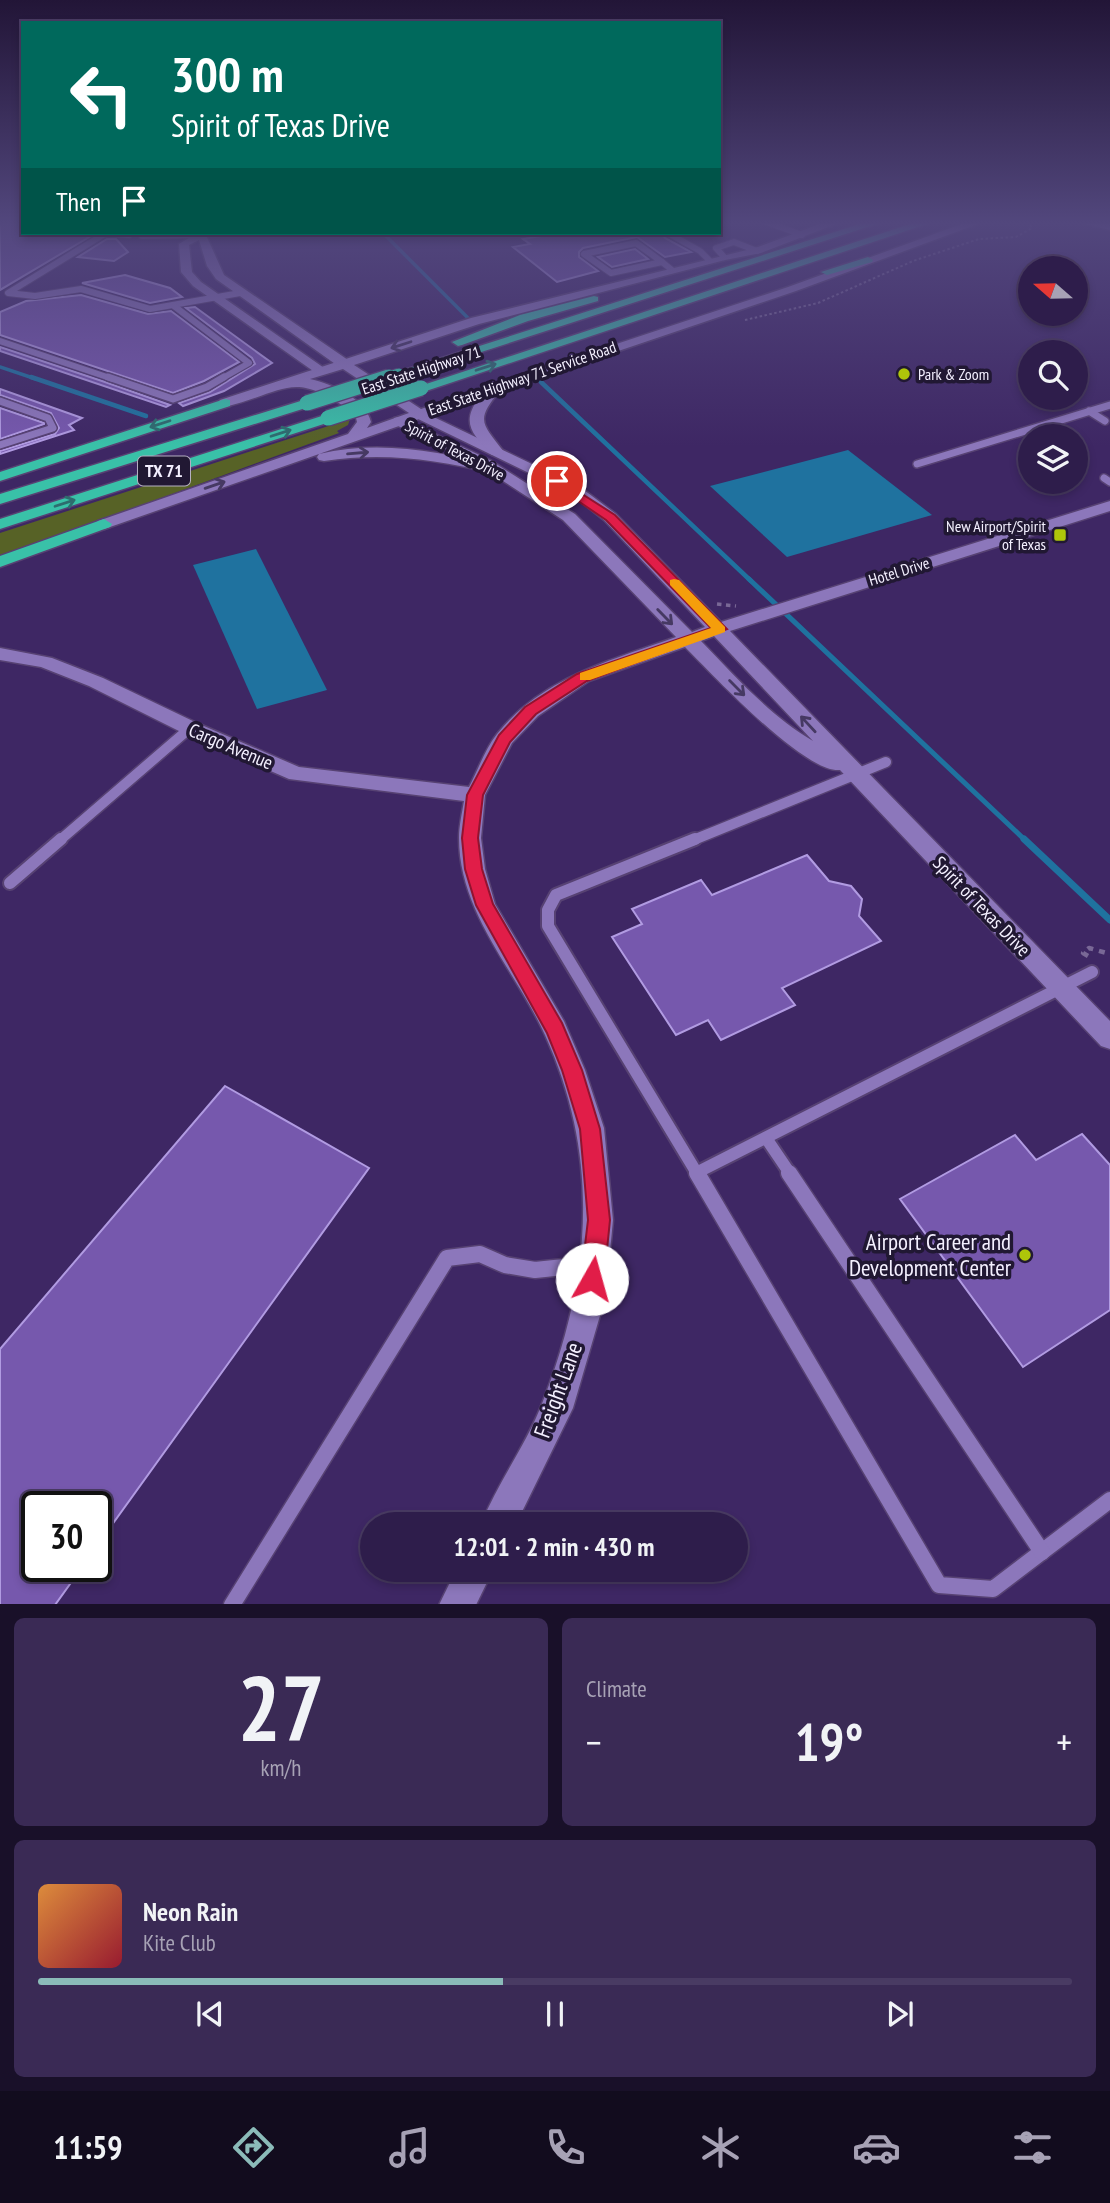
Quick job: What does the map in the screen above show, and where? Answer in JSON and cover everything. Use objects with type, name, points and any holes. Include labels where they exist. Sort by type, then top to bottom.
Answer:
[{"type":"highway","points":[[393,371],[537,315],[606,296]]},
{"type":"highway","name":"East State Highway 71","points":[[0,499],[183,442],[393,371],[639,296]]},
{"type":"highway","name":"East State Highway 71","points":[[0,524],[708,296]]},
{"type":"highway","points":[[618,325],[662,317],[738,296]]},
{"type":"highway","points":[[0,477],[225,402]]},
{"type":"highway","points":[[0,562],[104,524]]},
{"type":"street","name":"Spirit of Texas Drive","points":[[244,296],[419,414],[575,491],[623,530],[745,655],[854,774],[1110,1038]]},
{"type":"street","points":[[225,402],[475,321],[563,296]]},
{"type":"street","name":"East State Highway 71 Service Road","points":[[104,524],[496,387],[771,296]]},
{"type":"street","name":"Spirit of Texas Drive","points":[[213,297],[399,421],[492,469],[569,517],[745,697],[791,737],[854,774]]},
{"type":"street","points":[[283,383],[317,383],[362,412],[364,422],[353,437]]},
{"type":"street","points":[[496,387],[482,401],[474,418],[480,434],[497,452]]},
{"type":"street","points":[[267,467],[345,454],[397,451],[434,454],[492,469]]},
{"type":"street","name":"Hotel Drive","points":[[688,640],[766,613],[1110,506]]},
{"type":"street","points":[[592,538],[623,530]]},
{"type":"street","points":[[616,564],[647,555]]},
{"type":"street","points":[[693,601],[718,611],[766,613],[747,638],[748,652],[745,655]]},
{"type":"street","name":"Freight Lane","points":[[504,1512],[557,1408],[591,1295],[599,1220],[590,1129],[572,1070],[555,1029],[484,905],[474,869],[470,838],[475,795],[504,739],[531,711],[582,677],[688,640]]},
{"type":"street","name":"Cargo Avenue","points":[[0,653],[45,662],[96,682],[190,728],[296,774],[475,795]]},
{"type":"street","points":[[458,1604],[469,1582]]},
{"type":"lane","points":[[105,296],[150,309],[221,296]]},
{"type":"lane","points":[[0,341],[173,399],[207,387],[249,363],[174,306]]},
{"type":"lane","points":[[0,401],[48,418],[53,428],[0,445]]},
{"type":"lane","points":[[1049,424],[1110,405]]},
{"type":"lane","points":[[1092,412],[1094,419],[1105,420]]},
{"type":"lane","points":[[1092,412],[1105,420]]},
{"type":"lane","points":[[917,464],[1018,433]]},
{"type":"lane","points":[[10,883],[190,728]]},
{"type":"lane","points":[[886,762],[556,895],[548,910],[548,926],[939,1585],[993,1588],[1110,1500]]},
{"type":"lane","points":[[696,1173],[1092,972]]},
{"type":"lane","points":[[765,1138],[1042,1552]]},
{"type":"lane","points":[[233,1604],[447,1258],[480,1254],[505,1265],[535,1270],[594,1264]]},
{"type":"green space","points":[[350,419],[348,425],[337,431],[339,433],[0,557],[0,533]]},
{"type":"water","points":[[848,450],[932,515],[787,557],[710,486]]},
{"type":"water","points":[[256,549],[327,690],[257,709],[193,565]]},
{"type":"building","points":[[84,296],[148,314],[171,311],[239,362],[204,381],[173,393],[0,335],[0,312],[26,301]]},
{"type":"building","points":[[126,296],[182,297],[150,303]]},
{"type":"building","points":[[195,307],[272,363],[224,391],[183,406],[179,403],[210,392],[255,364],[252,358],[186,308]]},
{"type":"building","points":[[0,347],[170,405],[166,407],[0,351]]},
{"type":"building","points":[[0,389],[82,418],[69,425],[74,430],[0,454],[0,451],[55,434],[59,428],[51,413],[0,395]]},
{"type":"building","points":[[0,408],[44,423],[44,424],[0,439]]},
{"type":"building","points":[[807,855],[829,881],[851,886],[862,899],[859,916],[881,941],[782,988],[795,1005],[721,1040],[708,1020],[676,1035],[612,937],[642,924],[632,909],[701,880],[712,895]]},
{"type":"building","points":[[225,1086],[369,1168],[112,1525],[112,1491],[21,1491],[21,1582],[72,1582],[56,1604],[0,1604],[0,1349]]},
{"type":"building","name":"Airport Career and Development Center","points":[[1082,1134],[1110,1165],[1110,1310],[1023,1367],[900,1199],[1015,1135],[1036,1160]]},
{"type":"waterway","points":[[446,296],[468,318]]},
{"type":"waterway","points":[[0,367],[36,379]]},
{"type":"waterway","points":[[31,377],[146,416]]},
{"type":"waterway","points":[[541,382],[751,581]]},
{"type":"waterway","points":[[749,579],[1026,841]]},
{"type":"waterway","points":[[1024,839],[1110,920]]},
{"type":"slow traffic","points":[[585,676],[720,629],[674,582]]},
{"type":"place","name":"Park & Zoom","points":[[904,374]]},
{"type":"place","name":"New Airport/Spirit of Texas","points":[[1060,535]]},
{"type":"place","name":"Airport Career and Development Center","points":[[1025,1255]]},
{"type":"route","points":[[557,481],[610,517],[720,629],[582,677],[531,711],[504,739],[475,795],[470,838],[474,869],[484,905],[555,1029],[572,1070],[590,1129],[599,1220],[592,1279]]}]
